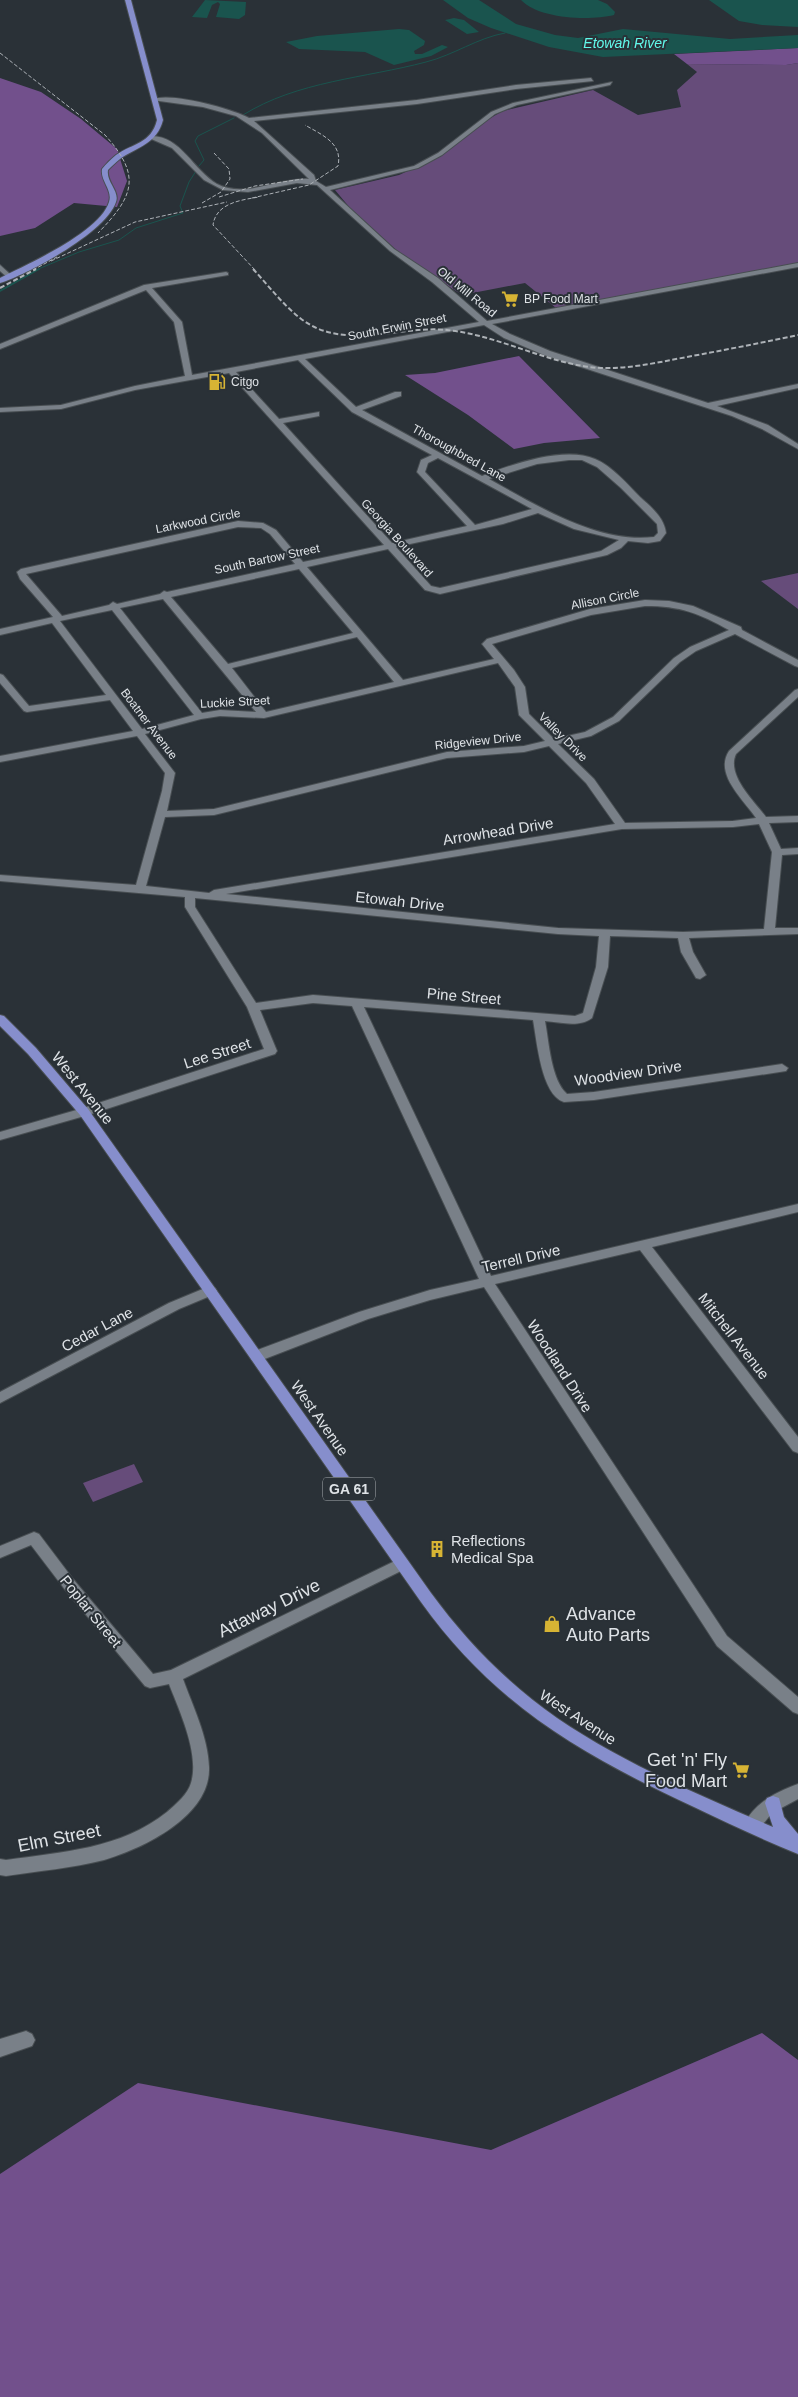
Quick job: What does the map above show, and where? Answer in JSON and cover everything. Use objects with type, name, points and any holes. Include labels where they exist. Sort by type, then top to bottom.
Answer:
[{"type":"main road","points":[[0,280],[71,243],[106,214],[112,206],[114,198],[106,182],[105,169],[117,158],[151,137],[160,124],[128,0]]},
{"type":"main road","name":"West Avenue","points":[[0,1019],[32,1051],[84,1112],[402,1564],[447,1625],[468,1649],[512,1691],[555,1724],[629,1768],[798,1846]]},
{"type":"main road","points":[[773,1803],[777,1820],[798,1846]]},
{"type":"street","points":[[155,100],[203,106],[248,120],[417,102],[516,87],[591,80]]},
{"type":"street","points":[[327,189],[416,166],[440,154],[493,113],[516,104],[610,83]]},
{"type":"street","name":"Old Mill Road","points":[[248,120],[312,176],[313,181],[327,189],[392,250],[441,284],[485,322],[507,336],[536,349],[731,412],[765,427],[798,446]]},
{"type":"street","points":[[151,137],[172,144],[213,184],[224,189],[245,191],[313,181]]},
{"type":"street","name":"South Erwin Street","points":[[1,410],[61,407],[128,389],[798,265]]},
{"type":"street","points":[[0,267],[9,276]]},
{"type":"street","points":[[0,347],[147,287],[226,274]]},
{"type":"street","points":[[147,287],[178,322],[189,378]]},
{"type":"street","name":"Thoroughbred Lane","points":[[299,357],[355,410],[481,479],[539,510],[576,527],[626,538],[654,540],[661,534],[661,524],[654,515],[591,460],[576,457],[563,458],[505,470],[481,479]]},
{"type":"street","name":"Georgia Boulevard","points":[[230,370],[426,587],[443,591],[604,553],[618,546],[626,538]]},
{"type":"street","points":[[709,405],[798,386]]},
{"type":"street","points":[[355,410],[398,394]]},
{"type":"street","points":[[731,412],[729,404],[735,399]]},
{"type":"street","points":[[277,422],[316,414]]},
{"type":"street","points":[[438,455],[423,464],[422,474],[472,527]]},
{"type":"street","name":"South Bartow Street","points":[[0,632],[113,605],[472,527],[539,510]]},
{"type":"street","name":"Larkwood Circle","points":[[21,572],[238,524],[263,526],[273,532],[401,684]]},
{"type":"street","name":"Boatner Avenue","points":[[21,572],[170,773],[170,780],[140,889]]},
{"type":"street","points":[[164,594],[264,715]]},
{"type":"street","name":"Allison Circle","points":[[500,660],[488,648],[487,644],[490,641],[633,604],[678,604],[738,629],[798,664]]},
{"type":"street","points":[[113,605],[200,716]]},
{"type":"street","name":"Ridgeview Drive","points":[[161,814],[199,814],[219,811],[447,754],[524,749],[553,744],[588,734],[616,719],[677,660],[693,649],[738,629]]},
{"type":"street","points":[[226,667],[359,634]]},
{"type":"street","name":"Luckie Street","points":[[0,759],[141,732],[200,716],[220,713],[264,715],[500,660]]},
{"type":"street","name":"Valley Drive","points":[[500,660],[520,687],[524,715],[590,781],[622,826]]},
{"type":"street","points":[[0,677],[4,687],[27,709],[113,697]]},
{"type":"street","points":[[769,933],[777,852],[763,820],[730,775],[728,761],[732,753],[798,693]]},
{"type":"street","name":"Arrowhead Drive","points":[[204,896],[324,874],[622,826],[733,824],[763,820],[798,819]]},
{"type":"street","points":[[777,852],[798,851]]},
{"type":"street","name":"Etowah Drive","points":[[0,878],[140,889],[502,927],[683,935],[798,931]]},
{"type":"street","name":"Lee Street","points":[[0,1136],[84,1112],[271,1051],[253,1007],[190,907],[190,894]]},
{"type":"street","name":"Pine Street","points":[[253,1007],[313,1000],[575,1020],[584,1019],[588,1015],[602,967],[606,933]]},
{"type":"street","points":[[683,935],[687,952],[700,975]]},
{"type":"street","name":"Woodland Drive","points":[[356,1002],[487,1282],[722,1641],[798,1707]]},
{"type":"street","name":"Woodview Drive","points":[[538,1017],[549,1073],[555,1090],[564,1098],[594,1096],[782,1068]]},
{"type":"street","name":"Terrell Drive","points":[[257,1356],[406,1302],[798,1208]]},
{"type":"street","name":"Mitchell Avenue","points":[[643,1245],[798,1447]]},
{"type":"street","name":"Cedar Lane","points":[[0,1398],[174,1306],[210,1291]]},
{"type":"street","name":"Poplar Street","points":[[0,1552],[34,1538],[68,1583],[150,1682]]},
{"type":"street","name":"Attaway Drive","points":[[150,1682],[174,1676],[402,1564]]},
{"type":"street","name":"Elm Street","points":[[0,1867],[105,1851],[164,1826],[188,1803],[198,1791],[202,1769],[191,1724],[174,1676]]},
{"type":"street","points":[[752,1826],[760,1812],[773,1803],[798,1791]]},
{"type":"street","points":[[0,2048],[26,2040]]},
{"type":"shaded area","points":[[798,48],[798,63],[786,65],[687,64],[674,54]]},
{"type":"shaded area","points":[[798,63],[798,263],[556,308],[525,283],[462,295],[404,257],[350,208],[335,190],[399,175],[432,160],[485,121],[503,111],[593,90],[638,115],[681,107],[677,90],[697,72],[687,64],[786,65]]},
{"type":"shaded area","points":[[0,78],[41,92],[81,119],[117,149],[127,181],[117,207],[74,203],[35,228],[0,236]]},
{"type":"shaded area","points":[[519,356],[600,438],[544,443],[514,449],[468,415],[405,375],[435,373]]},
{"type":"shaded area","points":[[798,573],[798,609],[761,581]]},
{"type":"shaded area","points":[[134,1464],[143,1482],[93,1502],[83,1483]]},
{"type":"shaded area","points":[[762,2033],[798,2060],[798,2397],[0,2397],[0,2174],[138,2083],[491,2150]]},
{"type":"water","points":[[205,0],[246,2],[245,15],[239,19],[216,17],[220,4],[218,2],[212,5],[207,18],[192,17]]},
{"type":"water","name":"Etowah River","points":[[443,0],[479,0],[516,24],[555,35],[578,38],[623,29],[730,39],[798,35],[798,48],[603,57],[549,47],[491,28],[468,18]]},
{"type":"water","points":[[521,0],[598,0],[607,4],[615,12],[614,15],[604,17],[565,17],[540,11]]},
{"type":"water","points":[[709,0],[798,0],[798,27],[762,25],[739,21]]},
{"type":"water","points":[[454,18],[464,20],[479,32],[467,34],[445,20]]},
{"type":"water","points":[[399,29],[409,30],[425,41],[424,45],[414,51],[415,54],[422,54],[442,45],[448,47],[431,56],[394,65],[365,52],[299,49],[286,42],[317,36]]},
{"type":"waterway","points":[[243,115],[286,95],[332,82],[426,62],[495,35],[505,33]]},
{"type":"waterway","points":[[199,166],[204,160],[195,141],[198,136],[234,118]]},
{"type":"waterway","points":[[36,270],[79,252],[119,240],[136,228],[183,213],[180,206],[189,182],[196,171]]},
{"type":"waterway","points":[[0,291],[39,269]]},
{"type":"railway","points":[[0,53],[105,135],[125,162],[129,174],[129,186],[126,197],[98,233]]},
{"type":"railway","points":[[252,198],[309,185],[338,166],[339,158],[337,151],[330,141],[305,125]]},
{"type":"railway","points":[[202,203],[221,192],[230,179],[229,169],[214,153]]},
{"type":"railway","points":[[219,197],[255,186],[303,179]]},
{"type":"railway","points":[[255,270],[213,225],[215,218],[224,207],[237,201],[259,197]]},
{"type":"railway","points":[[51,261],[135,222],[227,202]]},
{"type":"railway","points":[[33,270],[57,257]]},
{"type":"railway","points":[[0,288],[36,269]]},
{"type":"railway","points":[[253,269],[300,318],[317,328],[334,334],[371,335],[428,329],[447,330],[483,337],[553,359],[589,367],[614,368],[638,366],[798,335]]},
{"type":"place","name":"BP Food Mart","points":[[510,299]]},
{"type":"place","name":"Citgo","points":[[217,382]]},
{"type":"place","name":"Reflections Medical Spa","points":[[437,1549]]},
{"type":"place","name":"Advance Auto Parts","points":[[552,1624]]},
{"type":"place","name":"Get 'n' Fly Food Mart","points":[[741,1770]]}]
